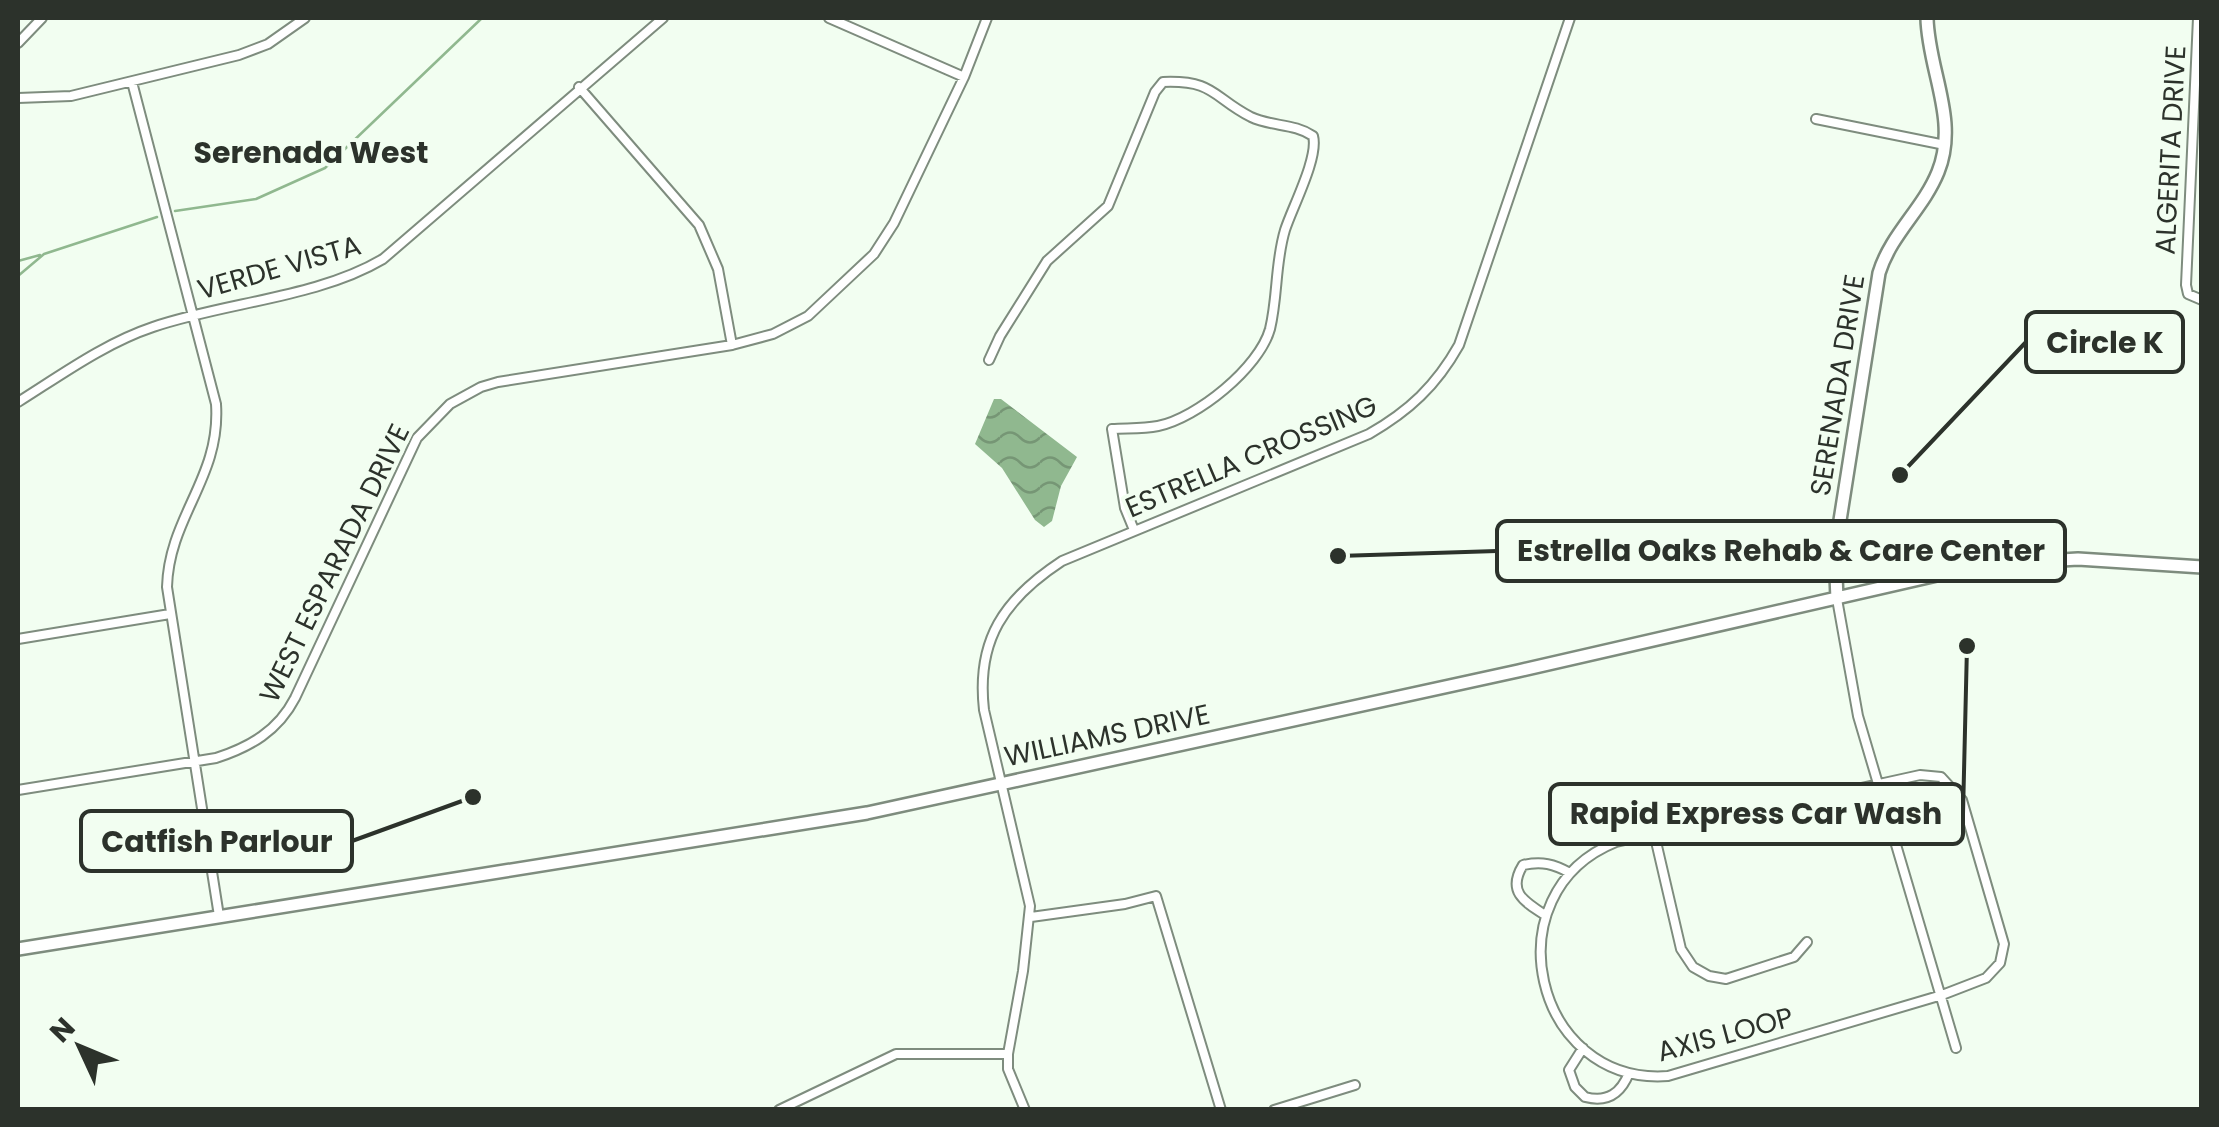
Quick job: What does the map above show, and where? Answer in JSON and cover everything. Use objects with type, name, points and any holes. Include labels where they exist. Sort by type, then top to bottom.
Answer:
[{"type":"main road","name":"SERENADA DRIVE","points":[[1837,599],[1834,552],[1879,273],[1892,241],[1934,181],[1945,144],[1945,113],[1927,18]]},
{"type":"main road","name":"WILLIAMS DRIVE","points":[[18,949],[756,833],[1002,784],[1950,572],[2078,559],[2202,568]]},
{"type":"street","points":[[18,43],[42,18]]},
{"type":"street","points":[[18,98],[71,96],[254,50],[282,36],[305,18]]},
{"type":"street","name":"VERDE VISTA","points":[[18,402],[133,334],[342,278],[383,259],[663,18]]},
{"type":"street","points":[[829,18],[964,78]]},
{"type":"street","name":"WEST ESPARADA DRIVE","points":[[18,790],[195,763],[247,746],[268,732],[288,711],[409,451],[426,425],[450,404],[498,382],[732,345],[773,334],[808,316],[874,254],[910,194],[987,18]]},
{"type":"street","name":"ESTRELLA CROSSING","points":[[1031,916],[980,678],[996,628],[1038,576],[1062,561],[1369,434],[1404,414],[1426,394],[1458,345],[1570,18]]},
{"type":"street","name":"ALGERITA DRIVE","points":[[2198,18],[2186,285],[2188,294],[2202,300]]},
{"type":"street","points":[[132,82],[216,404],[216,435],[208,469],[177,531],[168,558],[167,588],[219,916]]},
{"type":"street","points":[[989,360],[1047,261],[1108,206],[1155,92],[1164,82],[1197,82],[1250,117],[1288,125],[1313,136],[1313,154],[1280,245],[1270,327],[1249,366],[1206,403],[1176,420],[1156,426],[1112,429],[1125,508],[1134,530]]},
{"type":"street","points":[[579,87],[699,225],[718,269],[732,345]]},
{"type":"street","points":[[1816,119],[1945,144]]},
{"type":"street","points":[[1837,599],[1858,716],[1876,784],[1956,1048]]},
{"type":"street","points":[[18,638],[170,614]]},
{"type":"street","name":"AXIS LOOP","points":[[1932,774],[1946,780],[1962,800],[2004,944],[2000,963],[1986,978],[1691,1071],[1658,1076],[1610,1066],[1583,1048],[1559,1019],[1544,981],[1539,949],[1545,915],[1570,874],[1606,846],[1876,784],[1932,774]]},
{"type":"street","points":[[1654,833],[1681,949],[1700,972],[1717,978],[1735,976],[1794,957],[1807,942]]},
{"type":"street","points":[[1545,915],[1523,902],[1516,890],[1516,877],[1524,864],[1540,862],[1554,864],[1570,874]]},
{"type":"street","points":[[1024,1110],[1008,1068],[1008,1054],[1031,916],[1125,904],[1156,896],[1220,1110]]},
{"type":"street","points":[[1583,1048],[1570,1070],[1575,1087],[1585,1097],[1610,1098],[1620,1091],[1630,1073]]},
{"type":"street","points":[[779,1110],[896,1054],[1008,1054]]},
{"type":"street","points":[[1274,1110],[1355,1085]]},
{"type":"water","points":[[994,399],[1001,399],[1077,457],[1061,486],[1052,521],[1044,527],[1035,520],[1002,468],[975,444]]},
{"type":"waterway","points":[[175,211],[256,199],[325,168],[482,18]]},
{"type":"waterway","points":[[18,276],[44,254],[157,217]]},
{"type":"waterway","points":[[18,261],[40,255]]},
{"type":"place","name":"Circle K","points":[[1900,475]]},
{"type":"place","name":"Estrella Oaks Rehab & Care Center","points":[[1338,556]]},
{"type":"place","name":"Rapid Express Car Wash","points":[[1967,646]]},
{"type":"place","name":"Catfish Parlour","points":[[473,797]]},
{"type":"district","name":"Serenada West","points":[[311,153]]}]
